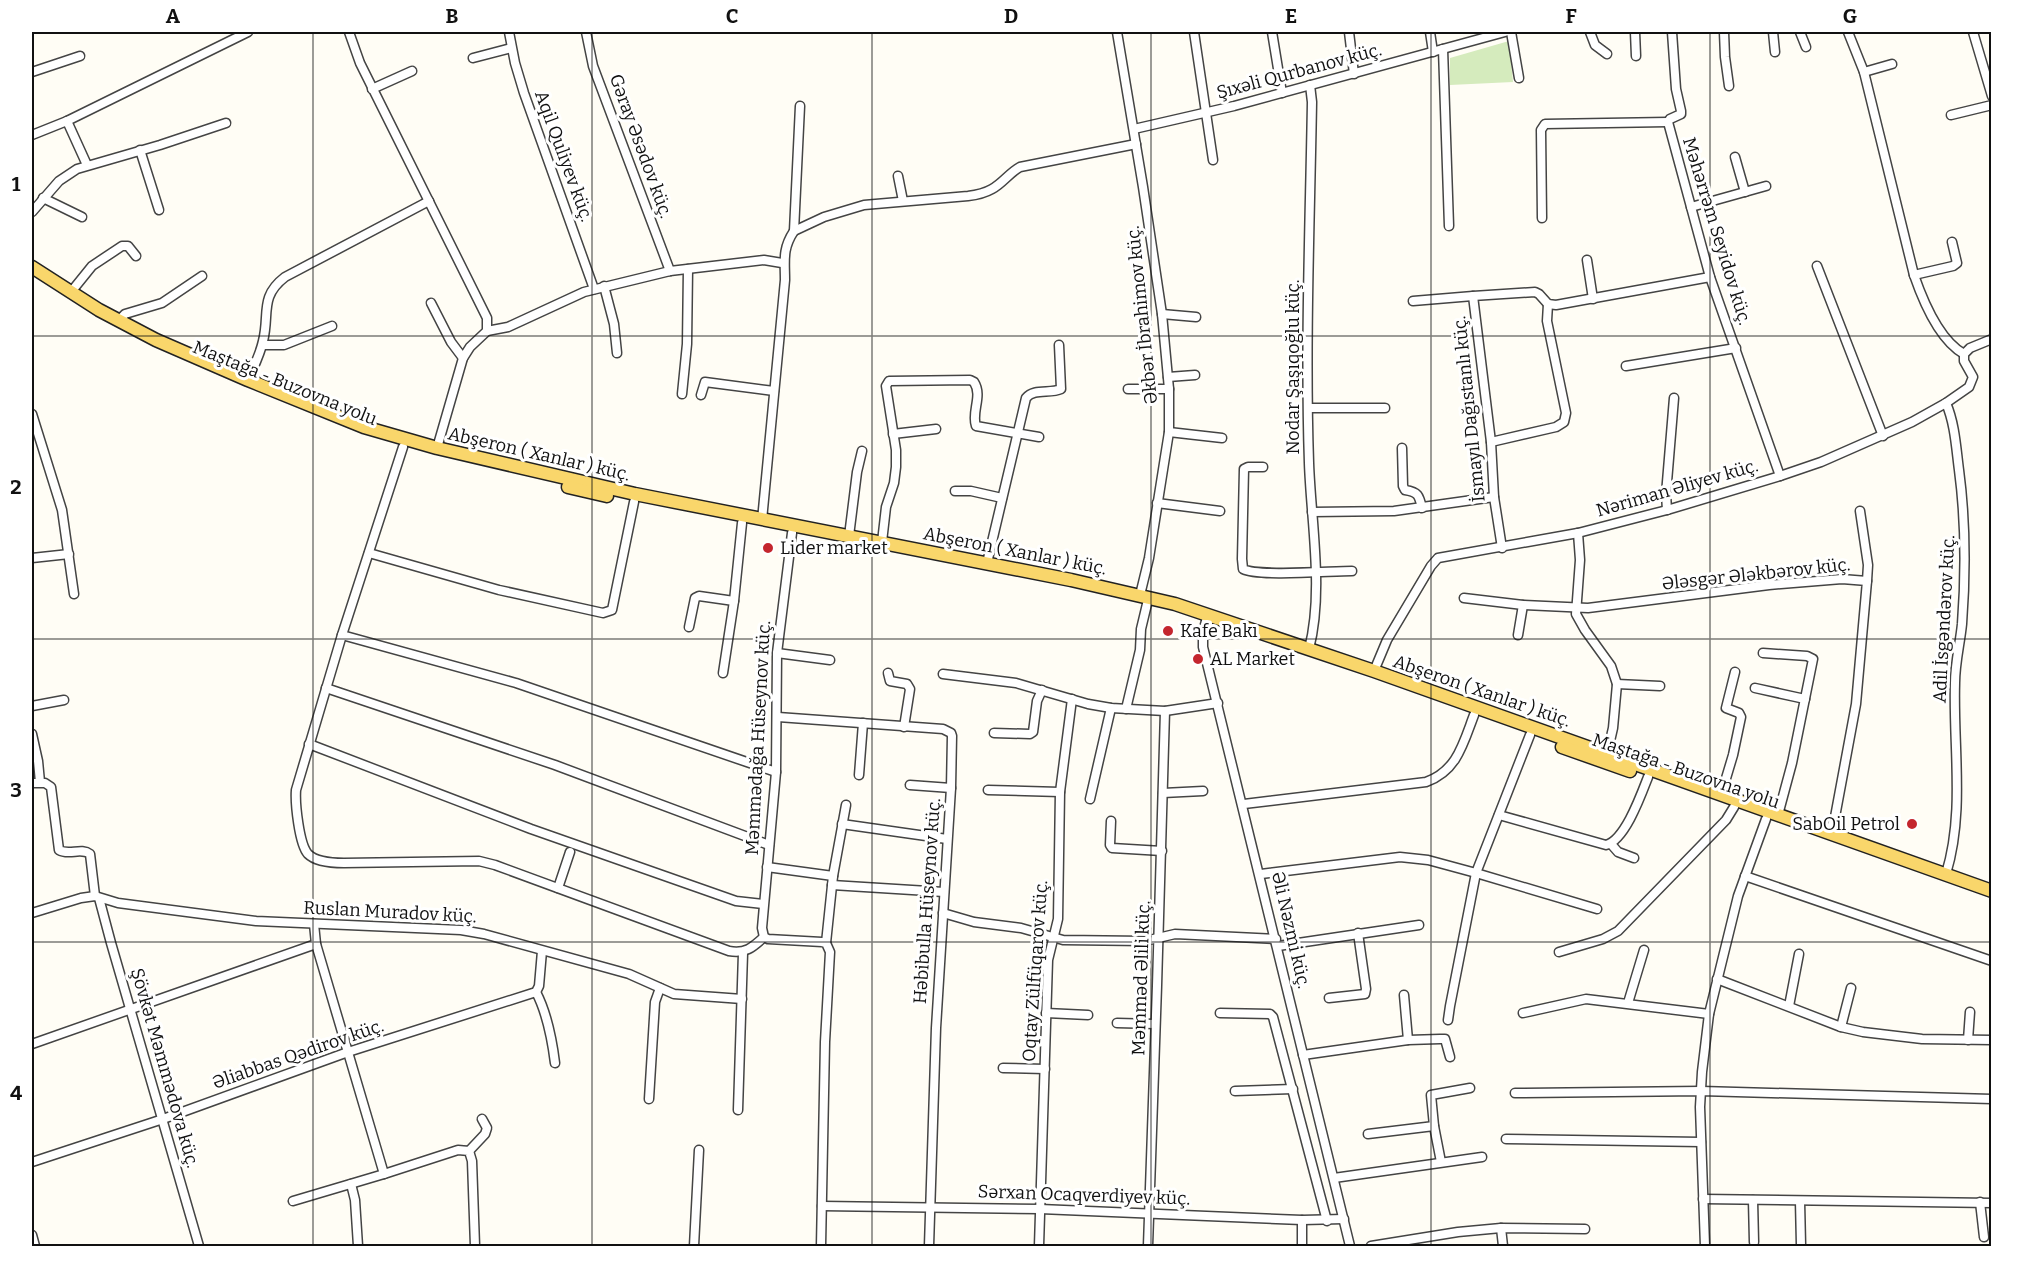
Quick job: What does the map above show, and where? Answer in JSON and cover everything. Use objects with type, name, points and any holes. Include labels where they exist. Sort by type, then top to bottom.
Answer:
[{"type":"main road","name":"Abşeron ( Xanlar ) küç.","points":[[32,267],[118,321],[332,416],[404,443],[437,448],[635,494],[987,563],[1143,599]]},
{"type":"main road","name":"Maştağa - Buzovna yolu","points":[[32,277],[119,330],[329,423],[634,502],[1143,599],[1207,618],[1648,777],[1734,807],[1772,817],[1945,878],[1992,898]]},
{"type":"main road","name":"Abşeron ( Xanlar ) küç.","points":[[1207,618],[1374,671],[1721,795],[1772,817],[1829,833],[1945,878],[1992,891]]},
{"type":"street","points":[[32,135],[67,121],[248,32]]},
{"type":"street","points":[[349,32],[372,89],[485,313],[488,331]]},
{"type":"street","name":"Aqil Quliyev küç.","points":[[509,32],[511,48],[524,93],[594,289]]},
{"type":"street","name":"Gəray Əsədov küç.","points":[[586,32],[593,66],[670,271]]},
{"type":"street","name":"Əkbər İbrahimov küç.","points":[[1117,32],[1162,314],[1169,389],[1169,432],[1143,599],[1140,650],[1126,709]]},
{"type":"street","points":[[1194,32],[1213,160]]},
{"type":"street","points":[[1272,32],[1282,93]]},
{"type":"street","points":[[1349,32],[1354,74]]},
{"type":"street","points":[[1430,32],[1433,52]]},
{"type":"street","name":"Şıxəli Qurbanov küç.","points":[[1134,129],[1282,93],[1506,32]]},
{"type":"street","points":[[1511,32],[1519,78]]},
{"type":"street","points":[[1590,32],[1594,45],[1607,54]]},
{"type":"street","points":[[1635,32],[1635,56]]},
{"type":"street","name":"Məhərrəm Seyidov küç.","points":[[1672,32],[1676,89],[1681,114],[1668,122],[1710,277],[1780,476]]},
{"type":"street","points":[[1724,32],[1729,86]]},
{"type":"street","points":[[1773,32],[1775,52]]},
{"type":"street","points":[[1800,32],[1806,47]]},
{"type":"street","points":[[1848,32],[1864,72],[1914,275],[1924,301],[1953,347],[1964,354],[1970,348],[1992,339]]},
{"type":"street","points":[[1973,32],[1992,96]]},
{"type":"street","points":[[473,58],[511,48]]},
{"type":"street","points":[[1443,50],[1449,226]]},
{"type":"street","points":[[32,72],[80,56]]},
{"type":"street","points":[[1864,72],[1892,64]]},
{"type":"street","points":[[372,89],[412,71]]},
{"type":"street","name":"Nodar Şaşıqoğlu küç.","points":[[1309,649],[1316,612],[1308,350],[1312,102],[1310,85]]},
{"type":"street","points":[[1951,115],[1992,105]]},
{"type":"street","points":[[762,520],[785,280],[782,263],[794,231],[800,106]]},
{"type":"street","points":[[67,121],[87,165]]},
{"type":"street","points":[[1542,218],[1541,130],[1545,124],[1668,122]]},
{"type":"street","points":[[32,212],[68,173],[87,165],[226,123]]},
{"type":"street","points":[[794,231],[850,208],[983,193],[993,189],[1009,173],[1020,167],[1136,144]]},
{"type":"street","points":[[140,150],[159,210]]},
{"type":"street","points":[[1735,157],[1745,192]]},
{"type":"street","points":[[898,176],[903,201]]},
{"type":"street","points":[[1691,207],[1766,186]]},
{"type":"street","points":[[43,198],[82,217]]},
{"type":"street","points":[[248,380],[263,345],[267,302],[275,285],[285,277],[429,201]]},
{"type":"street","points":[[1914,275],[1957,263],[1952,242]]},
{"type":"street","points":[[70,292],[92,266],[122,246],[128,246],[136,256]]},
{"type":"street","points":[[437,448],[463,358],[470,347],[488,331],[508,327],[572,296],[604,286],[670,271],[764,260],[782,263]]},
{"type":"street","points":[[1587,260],[1593,299]]},
{"type":"street","points":[[1817,266],[1883,436]]},
{"type":"street","points":[[682,394],[687,344],[688,269]]},
{"type":"street","points":[[118,321],[125,314],[162,303],[202,276]]},
{"type":"street","name":"İsmayıl Dağıstanlı küç.","points":[[1502,548],[1494,497],[1491,442],[1473,296],[1535,292],[1548,304],[1556,305],[1710,277]]},
{"type":"street","points":[[604,286],[614,324],[617,353]]},
{"type":"street","points":[[1413,301],[1473,296]]},
{"type":"street","points":[[431,303],[463,358]]},
{"type":"street","points":[[1491,442],[1556,427],[1564,422],[1566,412],[1547,321],[1548,304]]},
{"type":"street","points":[[1162,314],[1196,317]]},
{"type":"street","points":[[263,345],[284,345],[332,326]]},
{"type":"street","points":[[987,563],[1026,398],[1029,394],[1061,389],[1059,345]]},
{"type":"street","points":[[1626,366],[1736,348]]},
{"type":"street","name":"Nəriman Əliyev küç.","points":[[1374,671],[1387,640],[1434,562],[1443,556],[1502,548],[1578,533],[1667,510],[1821,462],[1883,436],[1946,403],[1969,387],[1974,380],[1964,361],[1964,354]]},
{"type":"street","points":[[1168,377],[1195,375]]},
{"type":"street","points":[[882,542],[886,507],[896,474],[886,386],[889,381],[970,380],[974,382],[978,392],[976,426],[1039,437]]},
{"type":"street","points":[[701,395],[705,382],[774,391]]},
{"type":"street","points":[[1128,389],[1169,389]]},
{"type":"street","points":[[1667,510],[1666,494],[1674,398]]},
{"type":"street","name":"Adil İsgəndərov küç.","points":[[1945,878],[1951,855],[1957,807],[1955,681],[1962,628],[1966,548],[1965,518],[1953,422],[1946,403]]},
{"type":"street","points":[[1309,408],[1385,408]]},
{"type":"street","points":[[32,414],[62,510],[74,594]]},
{"type":"street","points":[[893,434],[936,429]]},
{"type":"street","points":[[1169,432],[1222,438]]},
{"type":"street","points":[[404,443],[342,634],[298,780],[295,797],[304,849],[313,857],[344,863],[479,861],[729,951],[743,953],[753,948],[764,937],[826,943]]},
{"type":"street","points":[[1402,448],[1403,486],[1405,490],[1415,491],[1418,494],[1422,508]]},
{"type":"street","points":[[849,536],[862,451]]},
{"type":"street","points":[[1263,467],[1248,466],[1244,469],[1243,568],[1255,572],[1352,571]]},
{"type":"street","points":[[955,491],[971,491],[1002,498]]},
{"type":"street","points":[[1312,512],[1394,512],[1494,497]]},
{"type":"street","points":[[369,553],[499,590],[608,613],[612,610],[634,502]]},
{"type":"street","points":[[1157,503],[1220,510]]},
{"type":"street","points":[[1860,511],[1868,560],[1867,581]]},
{"type":"street","points":[[723,673],[734,601],[742,523]]},
{"type":"street","name":"Məmmədağa Hüseynov küç.","points":[[764,937],[763,904],[776,772],[777,653],[792,533]]},
{"type":"street","points":[[1578,533],[1580,560],[1576,608],[1578,618],[1611,666],[1617,684],[1613,728],[1607,754]]},
{"type":"street","points":[[32,558],[69,554]]},
{"type":"street","name":"Ələsgər Ələkbərov küç.","points":[[1464,598],[1523,605],[1599,608],[1769,585],[1842,579],[1867,581],[1856,704],[1835,816],[1829,833]]},
{"type":"street","points":[[689,627],[695,598],[699,596],[734,601]]},
{"type":"street","points":[[1518,635],[1523,605]]},
{"type":"street","name":"Əli Nəzmi küç.","points":[[1207,618],[1203,632],[1203,646],[1244,804],[1350,1246]]},
{"type":"street","points":[[342,634],[516,683],[776,772]]},
{"type":"street","points":[[777,653],[830,660]]},
{"type":"street","points":[[1705,1246],[1701,1091],[1709,1014],[1732,916],[1745,876],[1790,771],[1812,659],[1807,656],[1763,653]]},
{"type":"street","points":[[1721,795],[1741,717],[1739,713],[1726,708],[1735,672]]},
{"type":"street","points":[[888,673],[890,681],[907,684],[910,689],[904,727]]},
{"type":"street","points":[[943,674],[1016,682],[1111,708],[1165,711],[1218,703]]},
{"type":"street","points":[[1617,684],[1660,686]]},
{"type":"street","points":[[326,688],[555,765],[769,845]]},
{"type":"street","points":[[1755,688],[1805,699]]},
{"type":"street","points":[[994,732],[1030,734],[1033,732],[1037,701],[1041,690]]},
{"type":"street","name":"Oqtay Zülfüqarov küç.","points":[[1039,1246],[1049,952],[1058,919],[1060,792],[1072,699]]},
{"type":"street","points":[[32,706],[64,700]]},
{"type":"street","points":[[1090,799],[1111,708]]},
{"type":"street","name":"Məmməd Əlili küç.","points":[[1149,1246],[1165,711]]},
{"type":"street","points":[[1244,804],[1426,783],[1453,764],[1474,715]]},
{"type":"street","name":"Həbibulla Hüseynov küç.","points":[[778,717],[943,729],[951,733],[951,788],[946,839],[936,1028],[929,1246]]},
{"type":"street","points":[[859,775],[863,723]]},
{"type":"street","points":[[32,734],[38,761],[36,783]]},
{"type":"street","points":[[1449,1020],[1476,873],[1530,735]]},
{"type":"street","points":[[309,744],[541,833],[736,901],[763,904]]},
{"type":"street","points":[[1611,844],[1629,819],[1648,777]]},
{"type":"street","name":"Şövkət Məmmədova küç.","points":[[36,783],[49,784],[53,792],[59,850],[69,853],[84,850],[90,854],[97,897],[199,1246]]},
{"type":"street","points":[[910,785],[951,788]]},
{"type":"street","points":[[988,790],[1060,792]]},
{"type":"street","points":[[1163,793],[1203,791]]},
{"type":"street","points":[[821,1246],[825,1042],[830,959],[826,943],[833,880],[846,805]]},
{"type":"street","points":[[1559,952],[1603,939],[1618,931],[1726,820],[1734,807]]},
{"type":"street","points":[[1499,815],[1601,844],[1611,844],[1618,852],[1634,858]]},
{"type":"street","points":[[1111,821],[1110,844],[1112,848],[1162,851]]},
{"type":"street","points":[[842,824],[946,839]]},
{"type":"street","points":[[558,888],[570,852]]},
{"type":"street","points":[[1261,874],[1400,857],[1428,860],[1597,909]]},
{"type":"street","points":[[767,867],[833,880],[944,891]]},
{"type":"street","points":[[1745,876],[1992,961]]},
{"type":"street","name":"Ruslan Muradov küç.","points":[[32,913],[81,898],[97,897],[118,903],[256,921],[461,930],[484,934],[629,974],[685,996],[742,999]]},
{"type":"street","points":[[943,913],[974,922],[1021,928],[1054,939],[1135,941],[1175,934],[1277,943],[1419,925]]},
{"type":"street","points":[[314,924],[316,944],[384,1174]]},
{"type":"street","points":[[1329,998],[1365,994],[1358,933]]},
{"type":"street","points":[[32,1044],[316,944]]},
{"type":"street","points":[[1628,1003],[1644,950]]},
{"type":"street","points":[[542,951],[539,986],[536,992],[552,1039],[555,1063]]},
{"type":"street","points":[[738,1110],[743,953]]},
{"type":"street","points":[[1789,1006],[1799,954]]},
{"type":"street","points":[[1717,979],[1841,1027],[1863,1032],[1922,1039],[1992,1040]]},
{"type":"street","points":[[649,1099],[656,1002],[660,988]]},
{"type":"street","points":[[1841,1027],[1851,988]]},
{"type":"street","name":"Əliabbas Qədirov küç.","points":[[32,1162],[163,1119],[348,1052],[536,992]]},
{"type":"street","points":[[1404,995],[1408,1040]]},
{"type":"street","points":[[1523,1013],[1586,999],[1709,1014]]},
{"type":"street","points":[[1968,1040],[1970,1012]]},
{"type":"street","points":[[1046,1013],[1088,1015]]},
{"type":"street","points":[[1220,1013],[1270,1014],[1273,1017],[1327,1221]]},
{"type":"street","points":[[1117,1023],[1155,1024]]},
{"type":"street","points":[[1303,1055],[1408,1040],[1445,1039],[1450,1057]]},
{"type":"street","points":[[1003,1068],[1045,1069]]},
{"type":"street","points":[[1441,1162],[1431,1095],[1470,1088]]},
{"type":"street","points":[[1235,1091],[1293,1089]]},
{"type":"street","points":[[1515,1093],[1701,1091],[1992,1099]]},
{"type":"street","points":[[469,1151],[485,1134],[487,1128],[482,1119]]},
{"type":"street","points":[[1368,1134],[1434,1126]]},
{"type":"street","points":[[1506,1139],[1701,1142]]},
{"type":"street","points":[[293,1201],[458,1150],[469,1151]]},
{"type":"street","points":[[694,1246],[699,1150]]},
{"type":"street","points":[[469,1151],[472,1161],[475,1246]]},
{"type":"street","points":[[1334,1178],[1482,1156]]},
{"type":"street","points":[[351,1184],[358,1246]]},
{"type":"street","points":[[1703,1199],[1992,1203]]},
{"type":"street","points":[[1753,1200],[1754,1242]]},
{"type":"street","points":[[1800,1200],[1801,1245]]},
{"type":"street","points":[[1980,1202],[1984,1237]]},
{"type":"street","name":"Sərxan Ocaqverdiyev küç.","points":[[822,1206],[931,1206],[1327,1221],[1344,1219]]},
{"type":"street","points":[[1302,1220],[1302,1246]]},
{"type":"street","points":[[1501,1228],[1503,1246]]},
{"type":"street","points":[[1371,1246],[1458,1232],[1501,1228],[1585,1229]]},
{"type":"street","points":[[32,1235],[35,1246]]},
{"type":"green space","points":[[1509,41],[1513,82],[1450,85],[1450,58]]},
{"type":"place","name":"Lider market","points":[[768,548]]},
{"type":"place","name":"Kafe Bakı","points":[[1168,631]]},
{"type":"place","name":"AL Market","points":[[1198,659]]},
{"type":"place","name":"SabOil Petrol","points":[[1912,824]]}]
